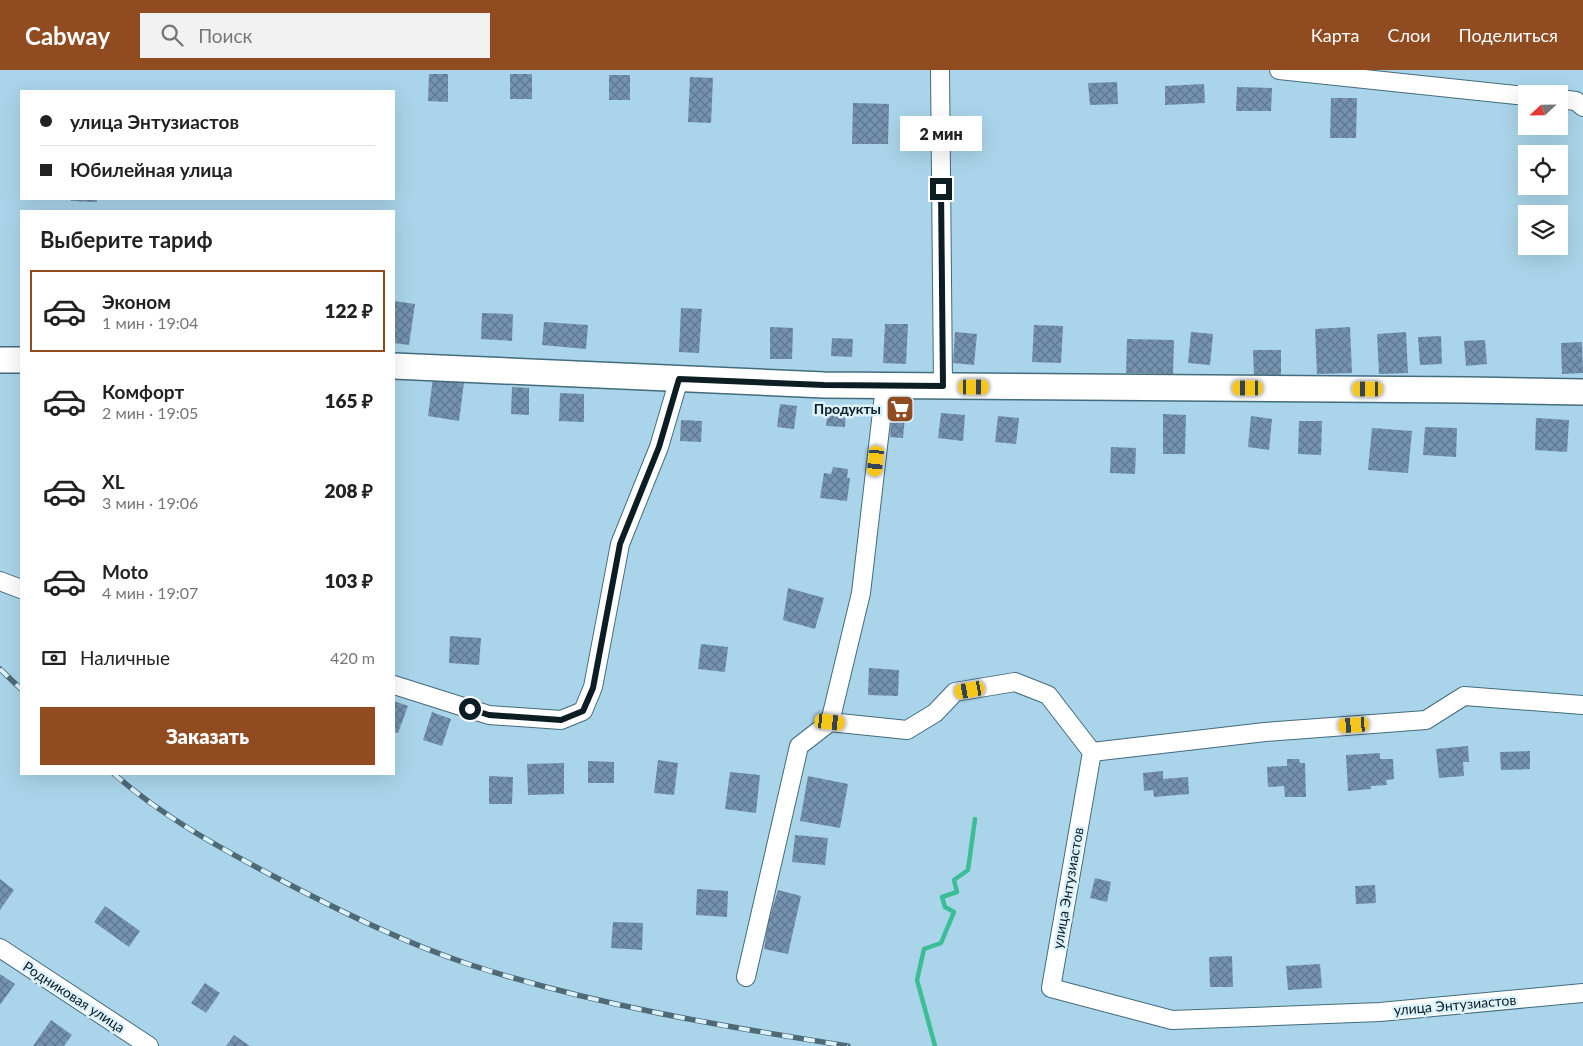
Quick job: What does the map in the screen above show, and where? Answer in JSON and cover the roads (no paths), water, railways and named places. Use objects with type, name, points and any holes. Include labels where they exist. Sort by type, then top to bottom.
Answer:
[{"type":"street","points":[[940,70],[943,386]]},
{"type":"street","points":[[1280,70],[1518,95]]},
{"type":"street","points":[[1568,100],[1576,101],[1583,107]]},
{"type":"street","points":[[0,360],[20,360]]},
{"type":"street","points":[[395,366],[824,385],[1583,392]]},
{"type":"street","points":[[395,685],[489,715],[561,720],[583,711],[593,688],[620,544],[659,447],[679,379]]},
{"type":"street","points":[[746,977],[799,746],[830,722],[862,593],[885,386]]},
{"type":"street","points":[[0,581],[20,589]]},
{"type":"street","points":[[830,722],[907,730],[935,713],[955,692],[1015,682],[1048,695],[1092,752],[1265,732],[1426,720],[1464,696],[1583,705]]},
{"type":"street","name":"улица Энтузиастов","points":[[1092,752],[1051,988],[1172,1020],[1380,1012],[1583,993]]},
{"type":"street","name":"Родниковая улица","points":[[0,948],[149,1046]]},
{"type":"waterway","points":[[935,1046],[917,980],[924,949],[941,943],[954,912],[945,907],[942,897],[957,892],[954,880],[968,870],[975,819]]},
{"type":"railway","points":[[0,669],[20,688]]},
{"type":"railway","points":[[115,775],[151,804],[233,854],[347,913],[395,936],[445,956],[517,979],[611,1003],[753,1031],[848,1046]]},
{"type":"place","name":"Продукты","points":[[900,409]]}]
